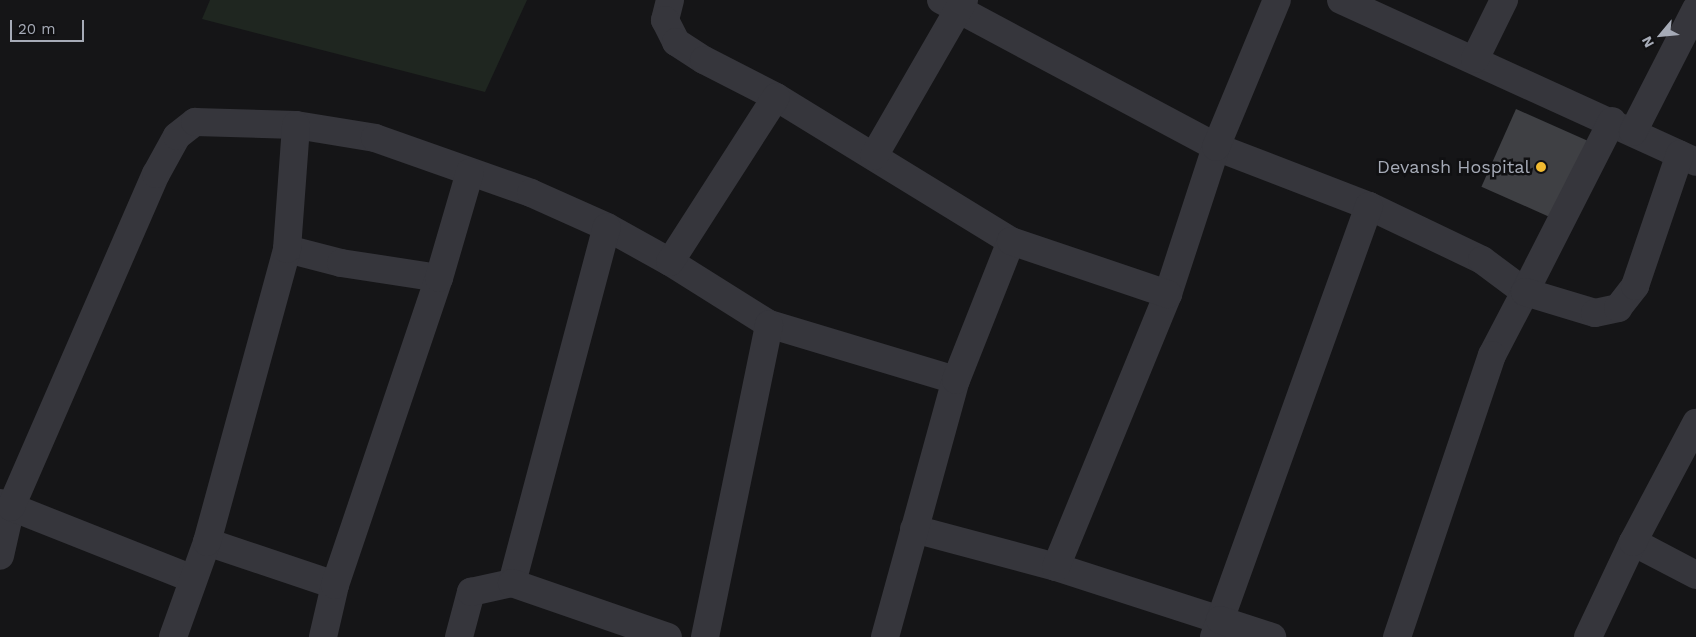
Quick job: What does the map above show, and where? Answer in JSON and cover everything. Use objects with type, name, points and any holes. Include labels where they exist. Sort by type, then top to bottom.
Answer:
[{"type":"street","points":[[670,0],[665,20],[676,42],[704,60],[776,97],[1011,241],[1168,294]]},
{"type":"street","points":[[1056,567],[1168,294],[1216,147],[1277,0]]},
{"type":"street","points":[[874,156],[955,3],[1216,147],[1369,206],[1482,260],[1525,292],[1595,313],[1618,308],[1635,286],[1688,158],[1475,59],[1341,0]]},
{"type":"street","points":[[1475,59],[1504,0]]},
{"type":"street","points":[[1397,637],[1492,356],[1525,292],[1622,127],[1696,9]]},
{"type":"street","points":[[670,262],[776,97]]},
{"type":"street","points":[[0,556],[6,505],[156,174],[177,136],[195,122],[296,125],[375,138],[531,193],[607,227],[670,262],[770,324],[956,380]]},
{"type":"street","points":[[180,636],[193,579],[207,542],[288,249],[296,125]]},
{"type":"street","points":[[331,635],[335,586],[439,278],[470,172]]},
{"type":"street","points":[[1217,628],[1369,206]]},
{"type":"street","points":[[512,583],[607,227]]},
{"type":"street","points":[[884,637],[956,380],[1011,241]]},
{"type":"street","points":[[288,249],[341,263],[439,278]]},
{"type":"street","points":[[705,637],[770,324]]},
{"type":"street","points":[[1588,637],[1632,542],[1696,424]]},
{"type":"street","points":[[6,505],[193,579]]},
{"type":"street","points":[[914,529],[1056,567],[1217,628],[1272,637]]},
{"type":"street","points":[[207,542],[335,586]]},
{"type":"street","points":[[1632,542],[1696,575]]},
{"type":"street","points":[[459,637],[471,592],[512,583],[668,637]]},
{"type":"shaded area","points":[[210,0],[527,0],[485,92],[202,19]]},
{"type":"building","points":[[1516,109],[1591,142],[1556,220],[1481,187]]},
{"type":"place","name":"Devansh Hospital","points":[[1541,167]]}]
